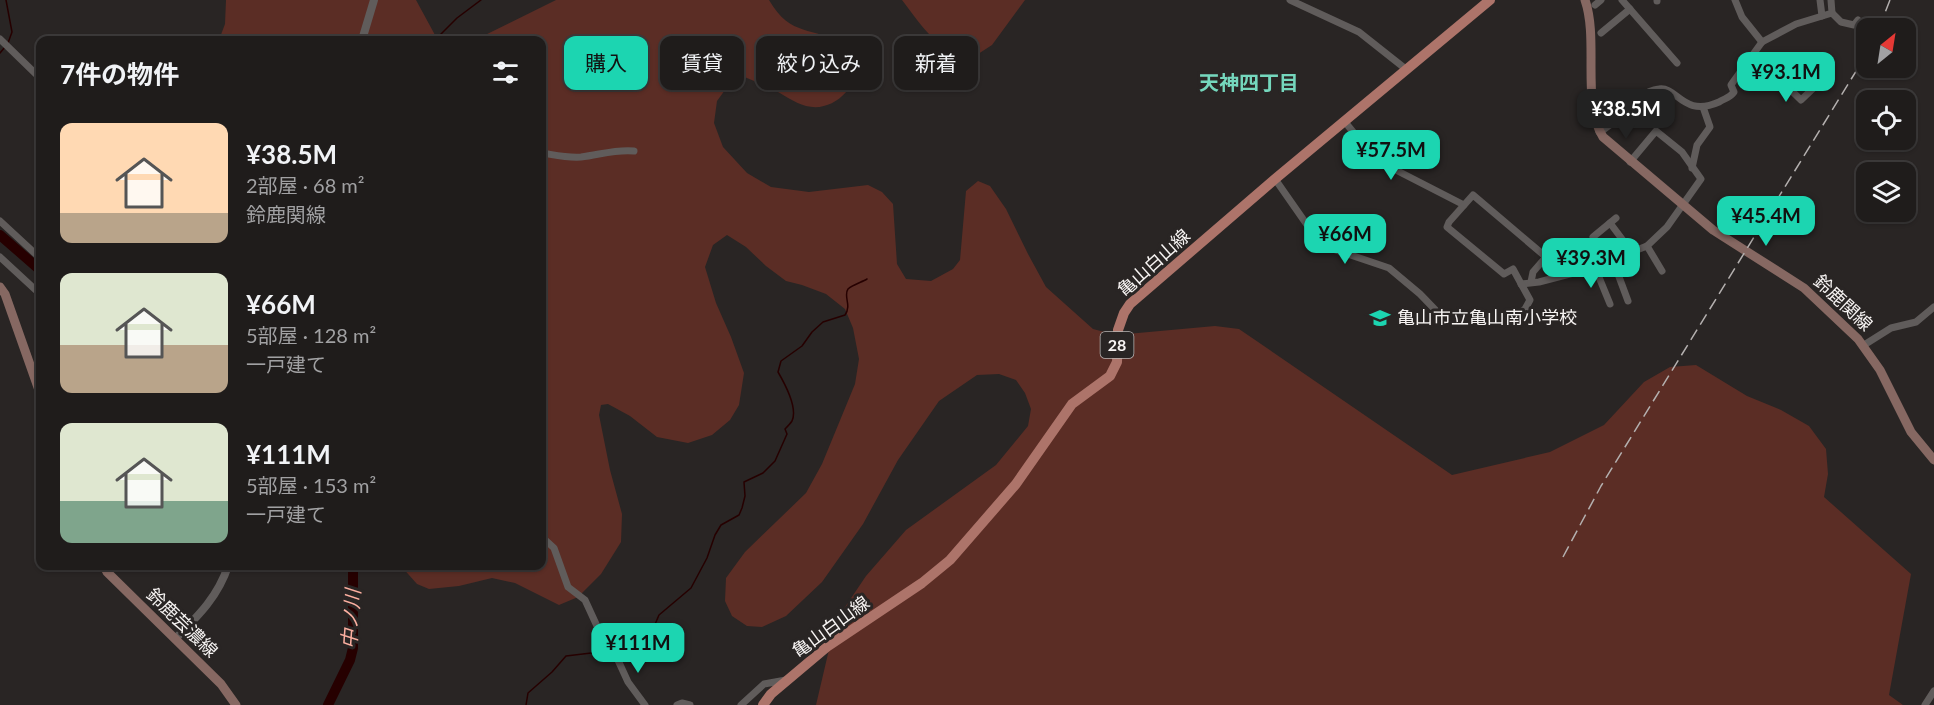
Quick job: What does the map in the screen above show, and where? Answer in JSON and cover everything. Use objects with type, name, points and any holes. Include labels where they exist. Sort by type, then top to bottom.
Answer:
[{"type":"main road","name":"亀山白山線","points":[[763,705],[771,694],[828,646],[922,582],[950,560],[1010,491],[1072,404],[1110,376],[1117,362],[1118,330],[1130,304],[1275,179],[1490,0]]},
{"type":"main road","points":[[1585,0],[1590,22],[1595,120],[1599,132]]},
{"type":"main road","name":"鈴鹿関線","points":[[1599,132],[1630,162],[1713,230],[1811,294],[1863,345],[1880,370],[1911,432],[1934,460]]},
{"type":"main road","points":[[0,287],[5,294],[36,382]]},
{"type":"main road","name":"鈴鹿芸濃線","points":[[106,570],[221,684],[236,705]]},
{"type":"street","points":[[363,36],[374,0]]},
{"type":"street","points":[[1290,0],[1351,27],[1407,70]]},
{"type":"street","points":[[1622,0],[1677,63]]},
{"type":"street","points":[[1735,0],[1742,17],[1762,42]]},
{"type":"street","points":[[1820,0],[1822,16]]},
{"type":"street","points":[[1831,0],[1832,13],[1844,23],[1854,25],[1856,22]]},
{"type":"street","points":[[1601,33],[1630,9]]},
{"type":"street","points":[[1599,132],[1609,128],[1639,99],[1659,89],[1665,89],[1688,104],[1703,107],[1732,95],[1734,92],[1731,85],[1762,42],[1796,24],[1832,13]]},
{"type":"street","points":[[1,40],[36,74]]},
{"type":"street","points":[[1754,54],[1800,100],[1823,79]]},
{"type":"street","points":[[1692,168],[1697,145],[1710,127],[1703,107]]},
{"type":"street","points":[[1345,122],[1367,148],[1388,166],[1464,205]]},
{"type":"street","points":[[1521,284],[1565,275],[1647,246],[1667,227],[1701,179],[1682,152],[1656,131],[1630,162]]},
{"type":"street","points":[[546,153],[579,157],[602,153],[634,152]]},
{"type":"street","points":[[1275,179],[1319,242],[1327,247],[1389,268],[1448,322]]},
{"type":"street","points":[[1520,313],[1530,300],[1513,269],[1504,274],[1448,227],[1449,222],[1473,195],[1546,257],[1533,272],[1531,282]]},
{"type":"street","points":[[0,221],[36,254]]},
{"type":"street","points":[[1593,237],[1613,221],[1631,251]]},
{"type":"street","points":[[1647,246],[1662,271]]},
{"type":"street","points":[[0,257],[36,290]]},
{"type":"street","points":[[1612,258],[1628,301]]},
{"type":"street","points":[[1594,265],[1610,304]]},
{"type":"street","points":[[1863,345],[1891,328],[1916,322],[1934,307]]},
{"type":"street","points":[[546,541],[554,548],[568,587],[585,600],[602,637],[615,655],[628,682],[645,705]]},
{"type":"street","points":[[175,639],[213,598],[226,570]]},
{"type":"street","points":[[741,705],[764,684],[788,679]]},
{"type":"street","points":[[1925,705],[1934,691]]},
{"type":"street","points":[[677,705],[682,703],[690,705]]},
{"type":"shaded area","points":[[226,0],[416,0],[436,36],[220,36],[225,24]]},
{"type":"shaded area","points":[[556,0],[769,0],[777,12],[794,26],[826,36],[756,36],[756,82],[744,77],[744,36],[660,36],[660,90],[725,90],[717,101],[714,123],[723,147],[747,173],[771,187],[809,192],[868,185],[882,192],[893,204],[897,264],[906,279],[931,281],[953,269],[960,260],[966,191],[978,181],[990,186],[1006,209],[1046,287],[1093,329],[1116,335],[1215,326],[1239,329],[1452,475],[1550,452],[1604,425],[1644,382],[1670,367],[1696,365],[1747,396],[1781,410],[1809,426],[1826,449],[1828,474],[1824,497],[1911,574],[1889,695],[1903,705],[816,705],[839,616],[866,576],[906,530],[996,465],[1028,426],[1031,409],[1025,393],[1016,380],[999,374],[977,375],[939,401],[898,460],[863,524],[822,582],[786,616],[762,627],[747,626],[732,616],[725,601],[726,578],[745,552],[806,493],[822,464],[855,384],[859,359],[853,328],[845,309],[826,294],[786,281],[746,247],[727,235],[713,245],[705,267],[716,303],[744,373],[739,405],[730,420],[712,435],[688,443],[657,437],[630,416],[608,404],[601,405],[599,415],[622,514],[621,542],[601,574],[578,597],[559,605],[515,583],[492,578],[459,586],[429,589],[417,584],[405,570],[546,570],[546,36],[483,36]]},
{"type":"shaded area","points":[[902,0],[1025,0],[992,45],[978,54],[978,36],[931,36]]},
{"type":"shaded area","points":[[773,90],[848,90],[835,102],[826,106],[806,106]]},
{"type":"waterway","points":[[6,0],[12,32],[8,43]]},
{"type":"waterway","points":[[439,36],[457,18],[481,0]]},
{"type":"waterway","points":[[0,53],[5,47]]},
{"type":"waterway","name":"中ノ川","points":[[0,235],[36,266]]},
{"type":"waterway","points":[[615,649],[640,645],[650,636],[659,615],[691,588],[721,525],[739,515],[745,496],[744,482],[763,473],[775,461],[787,434],[785,429],[792,421],[793,410],[790,396],[778,372],[781,361],[802,346],[823,322],[845,315],[848,308],[846,295],[848,289],[867,279]]},
{"type":"waterway","name":"中ノ川","points":[[328,705],[350,660],[353,648],[353,570]]},
{"type":"waterway","points":[[526,705],[528,693],[566,656],[608,651]]},
{"type":"railway","points":[[1883,18],[1890,0]]},
{"type":"railway","points":[[1563,557],[1601,486],[1856,71]]},
{"type":"place","name":"亀山市立亀山南小学校","points":[[1380,318]]},
{"type":"district","name":"天神四丁目","points":[[1249,83]]}]
